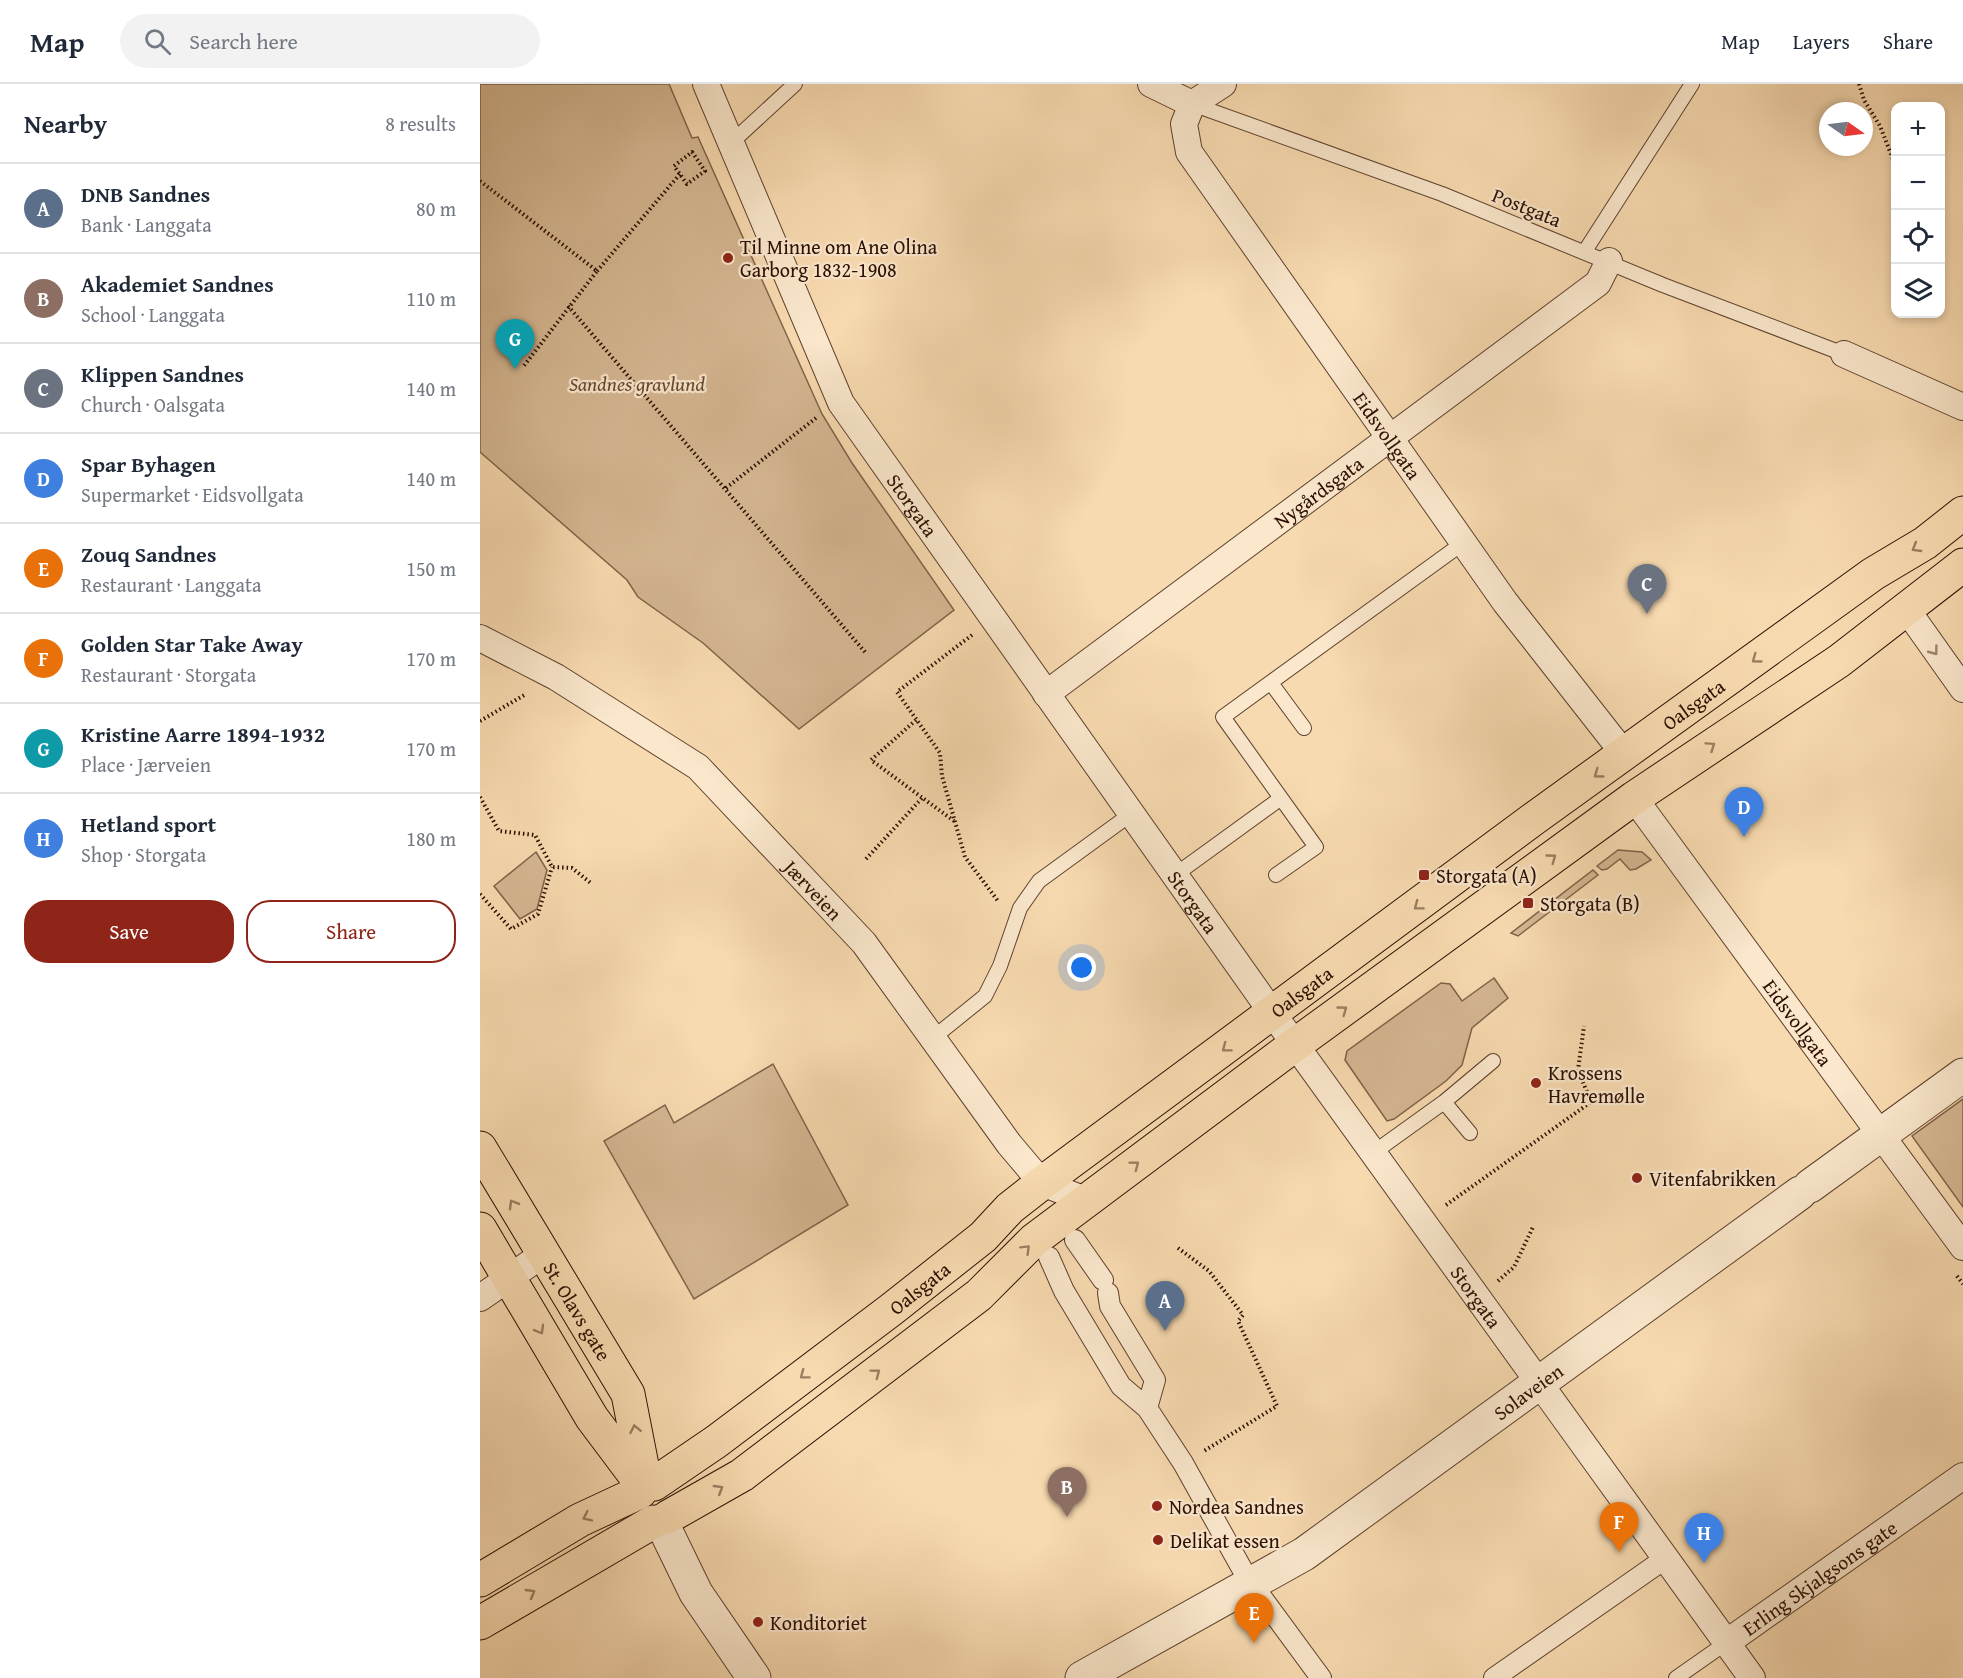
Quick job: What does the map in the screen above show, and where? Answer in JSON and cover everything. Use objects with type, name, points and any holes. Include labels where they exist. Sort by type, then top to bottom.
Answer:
[{"type":"main road","name":"Oalsgata","points":[[480,1580],[580,1520],[646,1487],[717,1441],[983,1237],[1010,1208],[1042,1183],[1872,574],[1925,543],[1963,513]]},
{"type":"main road","name":"Oalsgata","points":[[480,1623],[742,1476],[979,1295],[1034,1240],[1296,1044],[1634,798],[1839,661],[1963,565]]},
{"type":"main road","name":"St. Olavs gate","points":[[480,1148],[542,1255],[628,1394],[646,1487],[636,1504],[642,1516],[661,1520]]},
{"type":"main road","name":"St. Olavs gate","points":[[480,1229],[592,1418],[646,1487]]},
{"type":"street","name":"Storgata","points":[[706,84],[841,404],[1273,1014],[1540,1381],[1752,1678]]},
{"type":"street","points":[[1151,84],[1192,104],[1223,84]]},
{"type":"street","name":"Eidsvollgata","points":[[1192,104],[1184,124],[1189,152],[1505,602],[1625,755]]},
{"type":"street","name":"Nygårdsgata","points":[[1046,694],[1391,440],[1598,283],[1609,261]]},
{"type":"street","points":[[1844,354],[1963,407]]},
{"type":"street","points":[[1907,610],[1963,689]]},
{"type":"street","name":"Jærveien","points":[[480,638],[556,677],[698,767],[864,943],[1009,1144],[1042,1183],[1088,1200]]},
{"type":"street","name":"Eidsvollgata","points":[[1634,798],[1963,1247]]},
{"type":"street","name":"Solaveien","points":[[1082,1678],[1304,1554],[1963,1075]]},
{"type":"street","points":[[1075,1240],[1110,1306],[1155,1380],[1147,1408]]},
{"type":"street","points":[[480,1298],[511,1279],[542,1255]]},
{"type":"street","points":[[1049,1257],[1064,1291],[1121,1386],[1147,1408],[1183,1463],[1252,1584],[1321,1678]]},
{"type":"street","points":[[1078,1314],[1104,1294]]},
{"type":"street","name":"Erling Skjalgsons gate","points":[[1726,1643],[1963,1476]]},
{"type":"street","name":"St. Olavs gate","points":[[661,1520],[696,1593],[754,1678]]},
{"type":"street","points":[[1494,1678],[1666,1558]]},
{"type":"lane","points":[[731,143],[795,84]]},
{"type":"lane","points":[[1585,251],[1692,84]]},
{"type":"lane","name":"Postgata","points":[[1192,104],[1442,194],[1663,285],[1844,354]]},
{"type":"lane","points":[[1276,875],[1316,847],[1223,717],[1463,543]]},
{"type":"lane","points":[[1271,683],[1304,728]]},
{"type":"lane","points":[[1175,875],[1281,798]]},
{"type":"lane","points":[[933,1038],[985,996],[1000,966],[1020,908],[1039,881],[1131,814]]},
{"type":"lane","points":[[1373,1153],[1444,1102],[1492,1061]]},
{"type":"lane","points":[[1444,1102],[1470,1133]]},
{"type":"lane","name":"Erling Skjalgsons gate","points":[[1676,1678],[1726,1643]]},
{"type":"path","points":[[1859,84],[1864,100],[1880,126],[1892,156]]},
{"type":"path","points":[[692,152],[705,171],[687,184],[680,174],[674,166],[692,152]]},
{"type":"path","points":[[524,367],[568,306],[680,174]]},
{"type":"path","points":[[480,181],[597,272]]},
{"type":"path","points":[[568,306],[865,652]]},
{"type":"path","points":[[726,488],[823,412],[841,404]]},
{"type":"path","points":[[975,633],[897,692],[939,753],[942,776],[965,857],[1015,923]]},
{"type":"path","points":[[480,721],[527,693]]},
{"type":"path","points":[[916,720],[871,760],[955,823]]},
{"type":"path","points":[[480,797],[499,831],[535,835],[552,867],[538,914],[511,929],[480,894]]},
{"type":"path","points":[[866,859],[922,798]]},
{"type":"path","points":[[552,867],[572,868],[592,884]]},
{"type":"path","points":[[1424,1221],[1591,1102],[1578,1070],[1584,1026]]},
{"type":"path","points":[[1497,1282],[1514,1267],[1533,1227]]},
{"type":"path","points":[[1178,1248],[1209,1270],[1243,1315],[1238,1321],[1277,1406],[1214,1445]]},
{"type":"green space","name":"Sandnes gravlund","points":[[480,84],[669,84],[692,138],[698,137],[822,414],[852,463],[954,610],[799,729],[703,643],[638,597],[627,580],[480,452]]},
{"type":"green space","points":[[1618,850],[1642,852],[1651,860],[1630,870],[1620,859],[1607,869],[1602,870],[1597,866]]},
{"type":"green space","points":[[536,852],[547,870],[537,909],[520,919],[494,886]]},
{"type":"green space","points":[[1593,870],[1598,875],[1518,936],[1511,933]]},
{"type":"green space","points":[[1494,978],[1508,998],[1472,1028],[1462,1065],[1446,1081],[1394,1119],[1387,1121],[1345,1060],[1347,1051],[1441,983],[1450,984],[1462,1001]]},
{"type":"green space","points":[[773,1064],[848,1205],[694,1299],[604,1141],[665,1105],[674,1123]]},
{"type":"green space","points":[[1963,1099],[1963,1207],[1912,1136]]},
{"type":"place","name":"Til Minne om Ane Olina Garborg 1832-1908","points":[[728,258]]},
{"type":"place","name":"Kristine Aarre 1894-1932","points":[[515,369]]},
{"type":"place","name":"Klippen Sandnes","points":[[1647,614]]},
{"type":"place","name":"Spar Byhagen","points":[[1744,837]]},
{"type":"place","name":"Storgata (A)","points":[[1424,875]]},
{"type":"place","name":"Storgata (B)","points":[[1528,903]]},
{"type":"place","name":"Krossens Havremølle","points":[[1536,1083]]},
{"type":"place","name":"Vitenfabrikken","points":[[1637,1178]]},
{"type":"place","name":"DNB Sandnes","points":[[1165,1331]]},
{"type":"place","name":"Nordea Sandnes","points":[[1157,1506]]},
{"type":"place","name":"Akademiet Sandnes","points":[[1067,1517]]},
{"type":"place","name":"Delikat essen","points":[[1158,1540]]},
{"type":"place","name":"Golden Star Take Away","points":[[1619,1552]]},
{"type":"place","name":"Hetland sport","points":[[1704,1563]]},
{"type":"place","name":"Konditoriet","points":[[758,1622]]},
{"type":"place","name":"Zouq Sandnes","points":[[1254,1643]]}]
